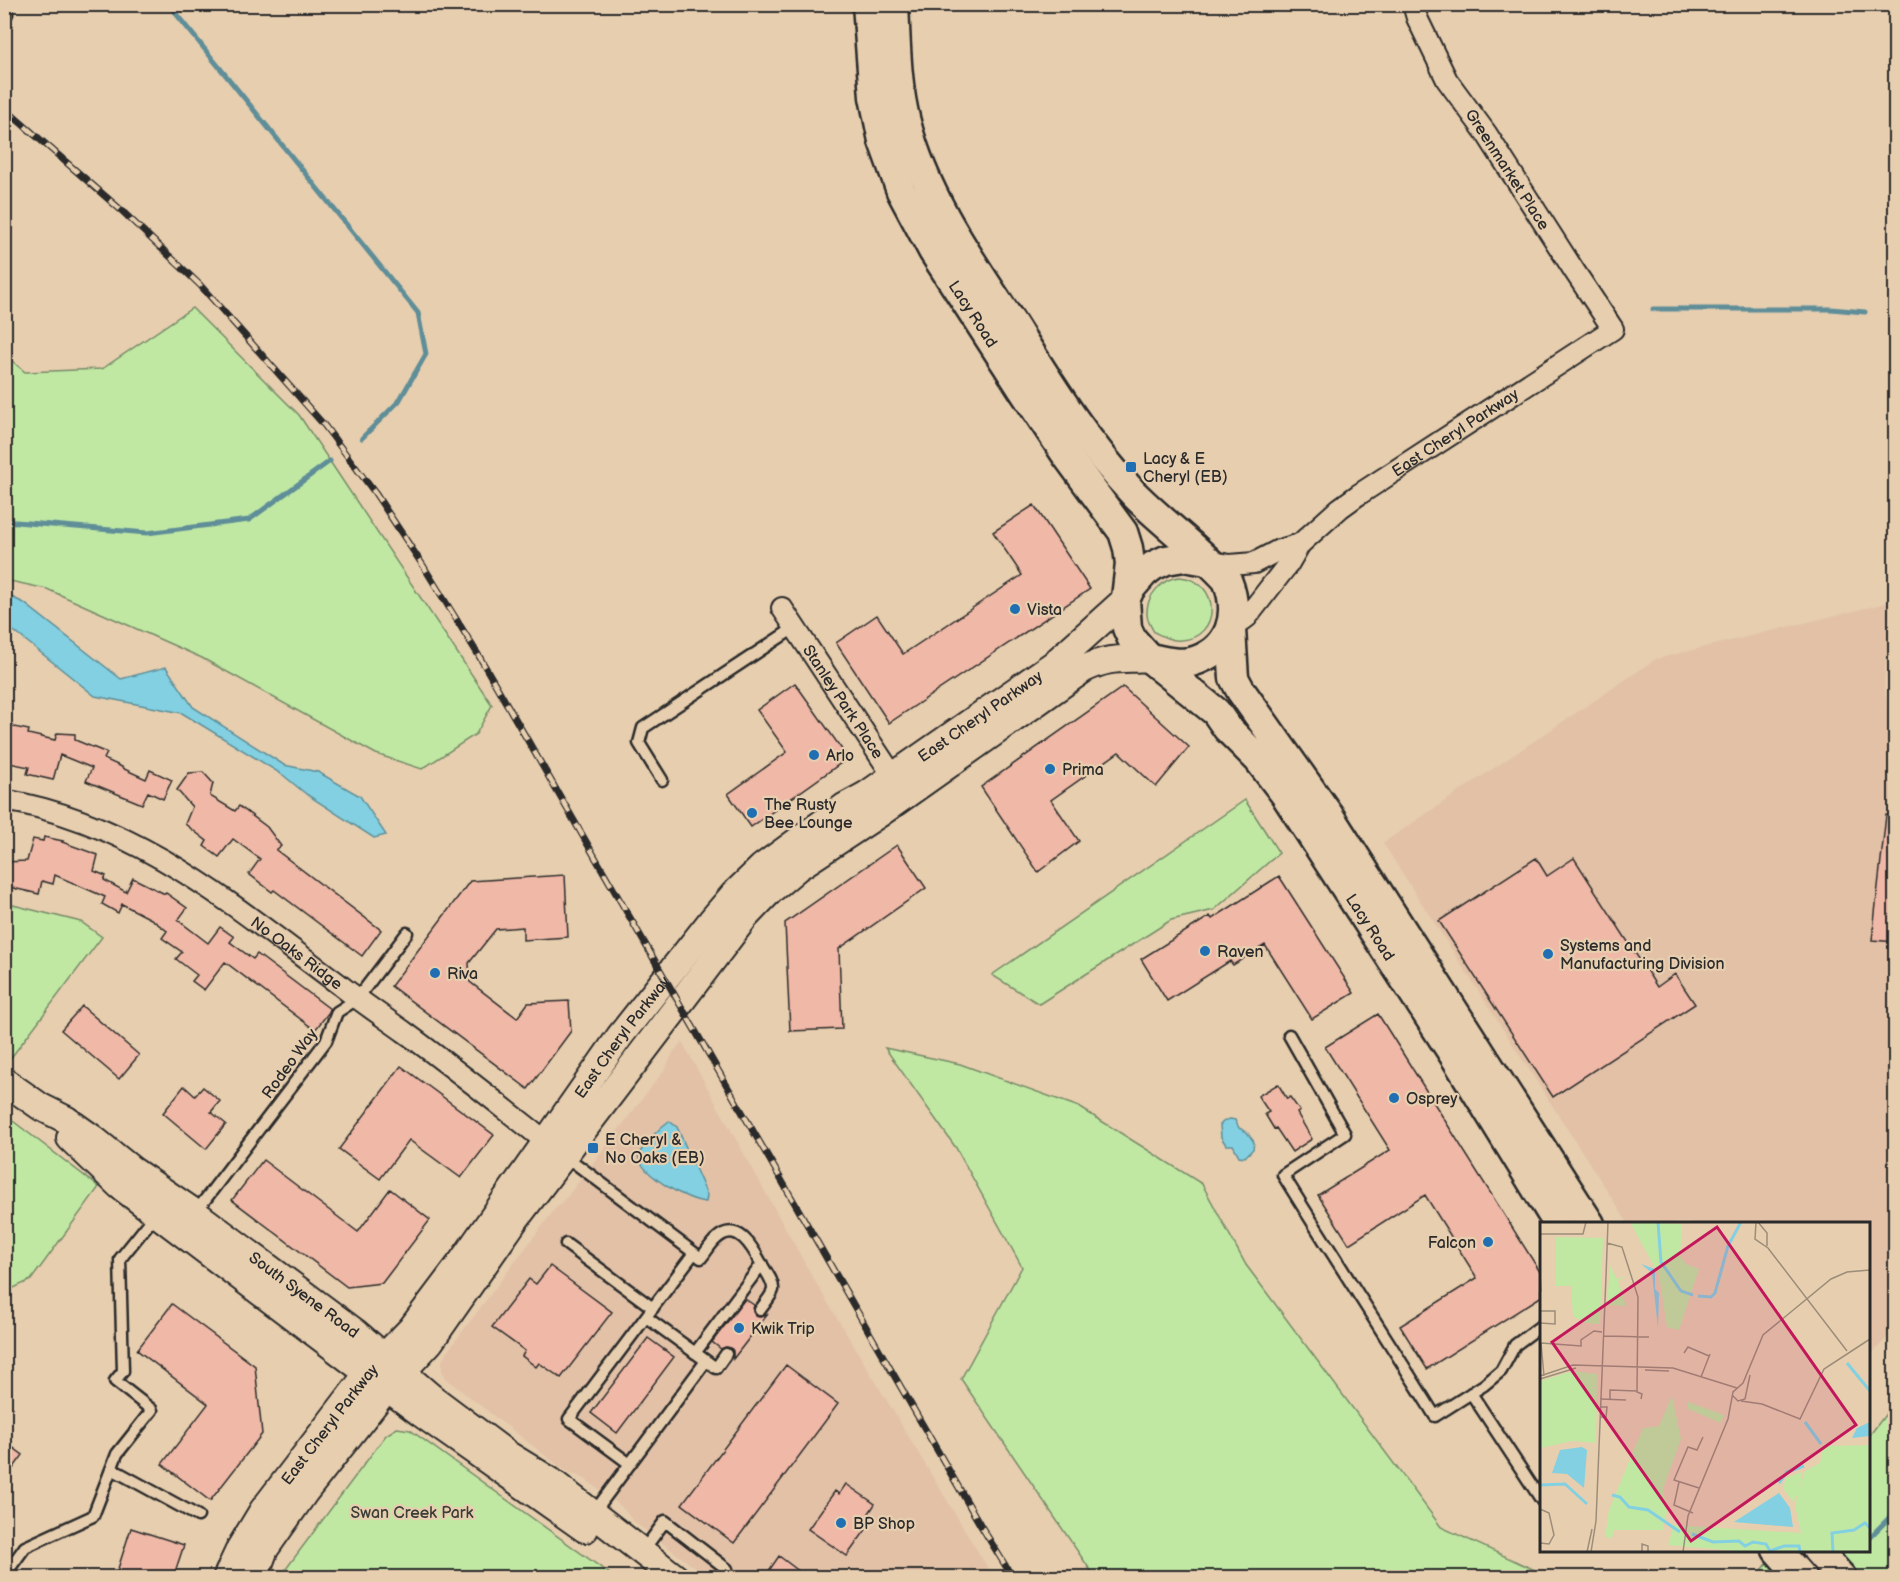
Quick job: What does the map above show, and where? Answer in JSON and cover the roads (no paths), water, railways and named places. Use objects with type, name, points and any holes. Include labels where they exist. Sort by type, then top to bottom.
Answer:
[{"type":"main road","name":"Lacy Road","points":[[867,4],[874,97],[883,141],[901,192],[933,251],[1023,390],[1067,456],[1123,532],[1130,564],[1125,600]]},
{"type":"main road","name":"Lacy Road","points":[[894,4],[898,81],[905,121],[917,160],[951,228],[1050,385],[1088,439],[1135,494],[1207,561]]},
{"type":"main road","points":[[1185,557],[1207,561],[1227,580],[1232,593],[1234,606],[1231,629],[1214,649],[1190,662],[1175,663],[1149,658],[1132,639],[1127,628],[1125,600],[1130,589],[1153,566],[1166,560],[1185,557]]},
{"type":"main road","name":"Lacy Road","points":[[1231,629],[1234,678],[1245,698],[1328,814],[1589,1222]]},
{"type":"main road","name":"Lacy Road","points":[[1149,658],[1216,712],[1227,728],[1258,759],[1284,793],[1457,1060],[1557,1222]]},
{"type":"main road","points":[[1778,1552],[1802,1578]]},
{"type":"main road","points":[[1818,1552],[1842,1578]]},
{"type":"street","name":"Greenmarket Place","points":[[1413,4],[1447,80],[1486,133],[1613,329]]},
{"type":"street","name":"East Cheryl Parkway","points":[[1231,629],[1247,617],[1289,563],[1300,544],[1358,495],[1613,329]]},
{"type":"street","name":"East Cheryl Parkway","points":[[1207,561],[1230,565],[1254,562],[1279,550],[1300,544]]},
{"type":"street","name":"East Cheryl Parkway","points":[[899,785],[1054,664],[1125,600]]},
{"type":"street","name":"Stanley Park Place","points":[[782,608],[899,785]]},
{"type":"street","name":"East Cheryl Parkway","points":[[254,1578],[265,1549],[385,1372],[411,1329],[463,1260],[555,1148],[620,1036],[734,894],[762,867],[844,807],[866,795],[899,785],[1084,669],[1116,658],[1149,658]]},
{"type":"street","name":"No Oaks Ridge","points":[[4,800],[54,813],[98,828],[154,853],[209,888],[357,999],[405,1032],[555,1148]]},
{"type":"street","name":"South Syene Road","points":[[4,1081],[41,1107],[75,1126],[345,1324],[385,1372]]},
{"type":"street","name":"South Syene Road","points":[[41,1107],[80,1150],[120,1186],[385,1372],[475,1453],[531,1490],[588,1520],[639,1557],[676,1578]]},
{"type":"street","name":"East Cheryl Parkway","points":[[226,1578],[240,1548],[263,1510],[385,1372]]},
{"type":"street","name":"South Syene Road","points":[[639,1557],[660,1578]]},
{"type":"lane","points":[[662,780],[639,743],[643,728],[795,628]]},
{"type":"lane","name":"Rodeo Way","points":[[195,1213],[326,1041],[337,1012],[357,999],[407,933]]},
{"type":"lane","points":[[1289,1035],[1345,1134],[1283,1175],[1336,1263],[1380,1327],[1435,1416],[1471,1394],[1501,1371],[1515,1345],[1540,1326]]},
{"type":"lane","points":[[555,1148],[698,1256]]},
{"type":"lane","points":[[4,1576],[24,1547],[93,1516],[117,1454],[152,1410],[115,1381],[123,1371],[120,1259],[157,1213]]},
{"type":"lane","points":[[630,1464],[569,1419],[650,1313],[698,1256],[717,1238],[726,1233],[735,1232],[749,1243],[773,1286],[772,1293],[760,1310]]},
{"type":"lane","points":[[566,1244],[695,1353],[716,1368],[726,1354]]},
{"type":"lane","points":[[695,1353],[762,1264]]},
{"type":"lane","points":[[588,1520],[706,1361]]},
{"type":"lane","points":[[1471,1394],[1540,1498]]},
{"type":"lane","points":[[111,1469],[198,1516]]},
{"type":"lane","points":[[639,1557],[665,1521],[727,1569],[721,1578]]},
{"type":"water","points":[[5,594],[24,603],[121,679],[166,667],[193,707],[284,765],[318,772],[360,796],[386,835],[374,838],[306,794],[283,775],[182,713],[95,696],[5,624]]},
{"type":"water","points":[[1230,1119],[1235,1120],[1239,1128],[1247,1132],[1254,1142],[1253,1149],[1245,1157],[1239,1156],[1233,1145],[1226,1145],[1221,1137],[1220,1125]]},
{"type":"water","points":[[669,1121],[677,1127],[707,1195],[706,1202],[688,1197],[666,1186],[647,1171],[641,1163],[638,1155],[652,1136]]},
{"type":"waterway","points":[[171,4],[177,15],[418,313],[426,354],[399,401],[362,438]]},
{"type":"waterway","points":[[1653,309],[1831,309],[1865,312]]},
{"type":"waterway","points":[[4,521],[147,533],[249,520],[330,461]]},
{"type":"waterway","points":[[1896,640],[1893,654],[1896,692]]},
{"type":"waterway","points":[[1870,1537],[1896,1511]]},
{"type":"railway","points":[[4,108],[121,210],[200,285],[324,425],[375,493],[479,656],[1013,1578]]},
{"type":"place","name":"Lacy & E Cheryl (EB)","points":[[1131,467]]},
{"type":"place","name":"Vista","points":[[1015,609]]},
{"type":"place","name":"Arlo","points":[[814,755]]},
{"type":"place","name":"Prima","points":[[1050,769]]},
{"type":"place","name":"The Rusty Bee Lounge","points":[[752,813]]},
{"type":"place","name":"Raven","points":[[1205,951]]},
{"type":"place","name":"Systems and Manufacturing Division","points":[[1548,954]]},
{"type":"place","name":"Riva","points":[[435,973]]},
{"type":"place","name":"Osprey","points":[[1394,1098]]},
{"type":"place","name":"E Cheryl & No Oaks (EB)","points":[[593,1148]]},
{"type":"place","name":"Falcon","points":[[1488,1242]]},
{"type":"place","name":"Kwik Trip","points":[[739,1328]]},
{"type":"place","name":"BP Shop","points":[[841,1523]]},
{"type":"park label","name":"Swan Creek Park","points":[[412,1512]]}]
